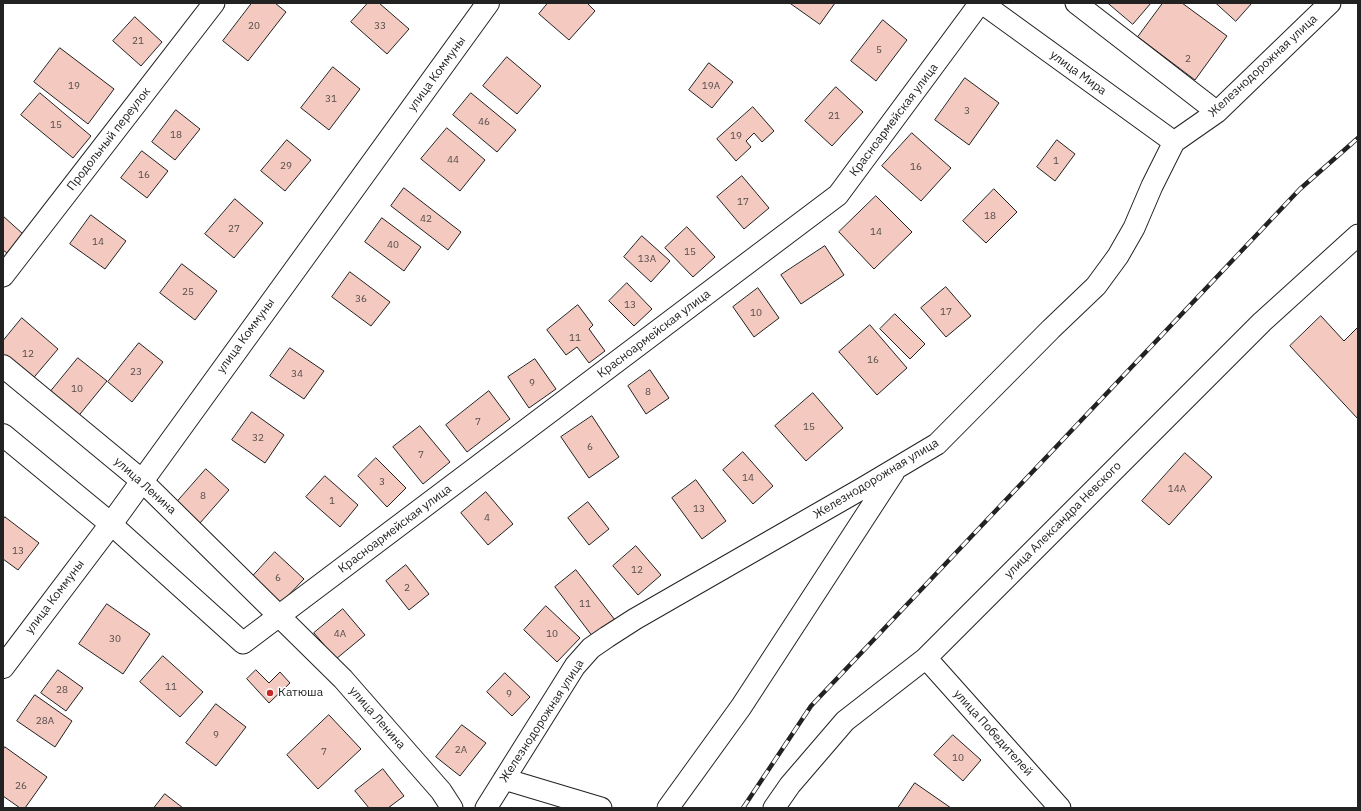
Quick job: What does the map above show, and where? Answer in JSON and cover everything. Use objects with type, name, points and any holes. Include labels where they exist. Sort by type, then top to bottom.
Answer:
[{"type":"street","name":"Продольный переулок","points":[[3,276],[214,3]]},
{"type":"street","name":"улица Коммуны","points":[[3,667],[111,524],[488,3]]},
{"type":"street","name":"улица Мира","points":[[981,3],[1174,142]]},
{"type":"street","name":"Красноармейская улица","points":[[279,616],[838,195],[981,3]]},
{"type":"street","points":[[1076,3],[1217,112]]},
{"type":"street","name":"Железнодорожная улица","points":[[486,808],[575,666],[591,648],[635,619],[937,444],[1051,329],[1096,286],[1118,256],[1134,228],[1152,186],[1174,142],[1217,112],[1330,3]]},
{"type":"street","name":"улица Александра Невского","points":[[774,808],[790,785],[845,721],[926,658],[1262,322],[1358,236]]},
{"type":"street","name":"улица Ленина","points":[[3,366],[142,480],[343,679],[441,791],[452,808]]},
{"type":"street","points":[[3,435],[111,524],[243,643],[279,616]]},
{"type":"street","points":[[668,808],[741,707],[897,468]]},
{"type":"street","name":"улица Победителей","points":[[926,658],[1060,808]]},
{"type":"street","points":[[504,779],[601,808]]},
{"type":"building","points":[[252,3],[275,3],[286,12],[248,61],[223,41]]},
{"type":"building","points":[[368,3],[379,3],[409,29],[387,54],[351,22]]},
{"type":"building","points":[[548,3],[587,3],[595,11],[569,40],[539,14]]},
{"type":"building","points":[[790,3],[835,3],[820,24]]},
{"type":"building","points":[[1108,3],[1151,3],[1133,24]]},
{"type":"building","points":[[1163,3],[1182,3],[1227,36],[1195,80],[1138,37]]},
{"type":"building","points":[[1216,3],[1252,3],[1236,21]]},
{"type":"building","points":[[135,17],[162,42],[141,66],[113,41]]},
{"type":"building","points":[[883,20],[907,40],[876,81],[851,61]]},
{"type":"building","points":[[60,48],[114,89],[88,124],[34,82]]},
{"type":"building","points":[[507,57],[541,86],[517,114],[483,86]]},
{"type":"building","points":[[709,63],[733,82],[712,108],[689,90]]},
{"type":"building","points":[[333,67],[360,89],[329,130],[301,108]]},
{"type":"building","points":[[965,78],[999,103],[969,145],[935,120]]},
{"type":"building","points":[[836,87],[863,112],[832,146],[805,121]]},
{"type":"building","points":[[40,93],[91,136],[73,158],[21,115]]},
{"type":"building","points":[[471,93],[516,130],[497,152],[453,115]]},
{"type":"building","points":[[753,107],[774,131],[762,142],[754,133],[746,141],[751,147],[736,161],[717,139]]},
{"type":"building","points":[[176,110],[200,129],[175,160],[152,142]]},
{"type":"building","points":[[447,128],[485,160],[460,191],[421,159]]},
{"type":"building","points":[[912,133],[951,168],[921,201],[882,166]]},
{"type":"building","points":[[287,140],[311,160],[285,191],[261,171]]},
{"type":"building","points":[[1057,140],[1075,154],[1055,181],[1037,167]]},
{"type":"building","points":[[142,151],[168,171],[147,198],[121,178]]},
{"type":"building","points":[[742,176],[769,208],[744,229],[717,197]]},
{"type":"building","points":[[404,188],[461,232],[448,250],[391,206]]},
{"type":"building","points":[[994,189],[1017,212],[986,243],[963,221]]},
{"type":"building","points":[[876,196],[912,232],[874,269],[839,232]]},
{"type":"building","points":[[235,199],[263,223],[234,258],[205,234]]},
{"type":"building","points":[[91,215],[126,241],[105,269],[70,244]]},
{"type":"building","points":[[3,216],[23,234],[7,253],[3,250]]},
{"type":"building","points":[[382,218],[421,247],[404,271],[365,242]]},
{"type":"building","points":[[687,227],[715,257],[693,277],[665,248]]},
{"type":"building","points":[[642,236],[670,261],[651,282],[624,257]]},
{"type":"building","points":[[825,246],[844,275],[801,304],[781,275]]},
{"type":"building","points":[[182,264],[217,291],[195,320],[160,293]]},
{"type":"building","points":[[350,272],[390,302],[371,326],[332,297]]},
{"type":"building","points":[[627,283],[652,309],[634,326],[609,301]]},
{"type":"building","points":[[946,287],[971,316],[946,337],[921,308]]},
{"type":"building","points":[[758,288],[779,318],[754,337],[733,307]]},
{"type":"building","points":[[578,305],[593,325],[589,329],[605,351],[589,363],[577,347],[566,355],[547,330]]},
{"type":"building","points":[[895,314],[925,344],[910,359],[880,329]]},
{"type":"building","points":[[1321,316],[1344,341],[1358,327],[1358,419],[1290,346]]},
{"type":"building","points":[[22,318],[58,349],[30,382],[3,359],[3,341]]},
{"type":"building","points":[[870,325],[907,368],[877,395],[839,352]]},
{"type":"building","points":[[139,343],[163,362],[132,402],[108,382]]},
{"type":"building","points":[[290,348],[324,371],[304,399],[270,376]]},
{"type":"building","points":[[78,358],[107,381],[76,419],[47,396]]},
{"type":"building","points":[[535,359],[556,389],[529,408],[508,377]]},
{"type":"building","points":[[650,370],[669,398],[646,414],[628,386]]},
{"type":"building","points":[[489,391],[510,419],[467,452],[446,425]]},
{"type":"building","points":[[813,393],[843,428],[806,461],[775,426]]},
{"type":"building","points":[[252,412],[284,435],[265,463],[232,440]]},
{"type":"building","points":[[592,416],[619,457],[589,478],[561,437]]},
{"type":"building","points":[[420,426],[450,462],[423,484],[393,447]]},
{"type":"building","points":[[743,452],[773,486],[753,504],[723,470]]},
{"type":"building","points":[[1185,453],[1212,477],[1169,525],[1142,501]]},
{"type":"building","points":[[376,458],[406,488],[387,507],[358,476]]},
{"type":"building","points":[[206,469],[229,490],[200,523],[177,502]]},
{"type":"building","points":[[325,476],[358,505],[340,527],[306,497]]},
{"type":"building","points":[[696,480],[726,521],[702,539],[672,498]]},
{"type":"building","points":[[486,492],[513,524],[488,545],[461,513]]},
{"type":"building","points":[[588,502],[609,529],[589,545],[568,518]]},
{"type":"building","points":[[5,517],[39,543],[18,570],[3,559],[3,520]]},
{"type":"building","points":[[636,546],[661,575],[638,595],[613,566]]},
{"type":"building","points":[[275,552],[304,579],[281,603],[252,577]]},
{"type":"building","points":[[406,565],[429,594],[409,610],[386,581]]},
{"type":"building","points":[[576,570],[615,620],[593,637],[555,587]]},
{"type":"building","points":[[107,604],[150,634],[123,674],[79,644]]},
{"type":"building","points":[[546,606],[580,638],[557,662],[524,630]]},
{"type":"building","points":[[343,609],[365,635],[336,659],[314,633]]},
{"type":"building","points":[[163,656],[203,692],[180,717],[140,682]]},
{"type":"building","points":[[58,670],[83,688],[66,711],[41,693]]},
{"type":"building","name":"Катюша","points":[[256,670],[269,683],[280,672],[290,683],[269,703],[247,679]]},
{"type":"building","points":[[505,673],[530,697],[512,716],[487,692]]},
{"type":"building","points":[[35,695],[72,721],[55,747],[17,721]]},
{"type":"building","points":[[216,704],[246,727],[216,766],[186,743]]},
{"type":"building","points":[[329,715],[361,749],[318,789],[287,755]]},
{"type":"building","points":[[462,725],[486,743],[460,776],[436,757]]},
{"type":"building","points":[[953,735],[981,760],[963,781],[934,755]]},
{"type":"building","points":[[5,747],[47,777],[25,808],[20,808],[3,796],[3,750]]},
{"type":"building","points":[[383,769],[404,796],[388,808],[369,808],[355,791]]},
{"type":"building","points":[[915,783],[951,808],[898,808]]},
{"type":"building","points":[[165,794],[183,808],[154,808]]},
{"type":"railway","points":[[743,808],[811,706],[1300,189],[1358,138]]},
{"type":"place","name":"Катюша","points":[[270,693]]}]
